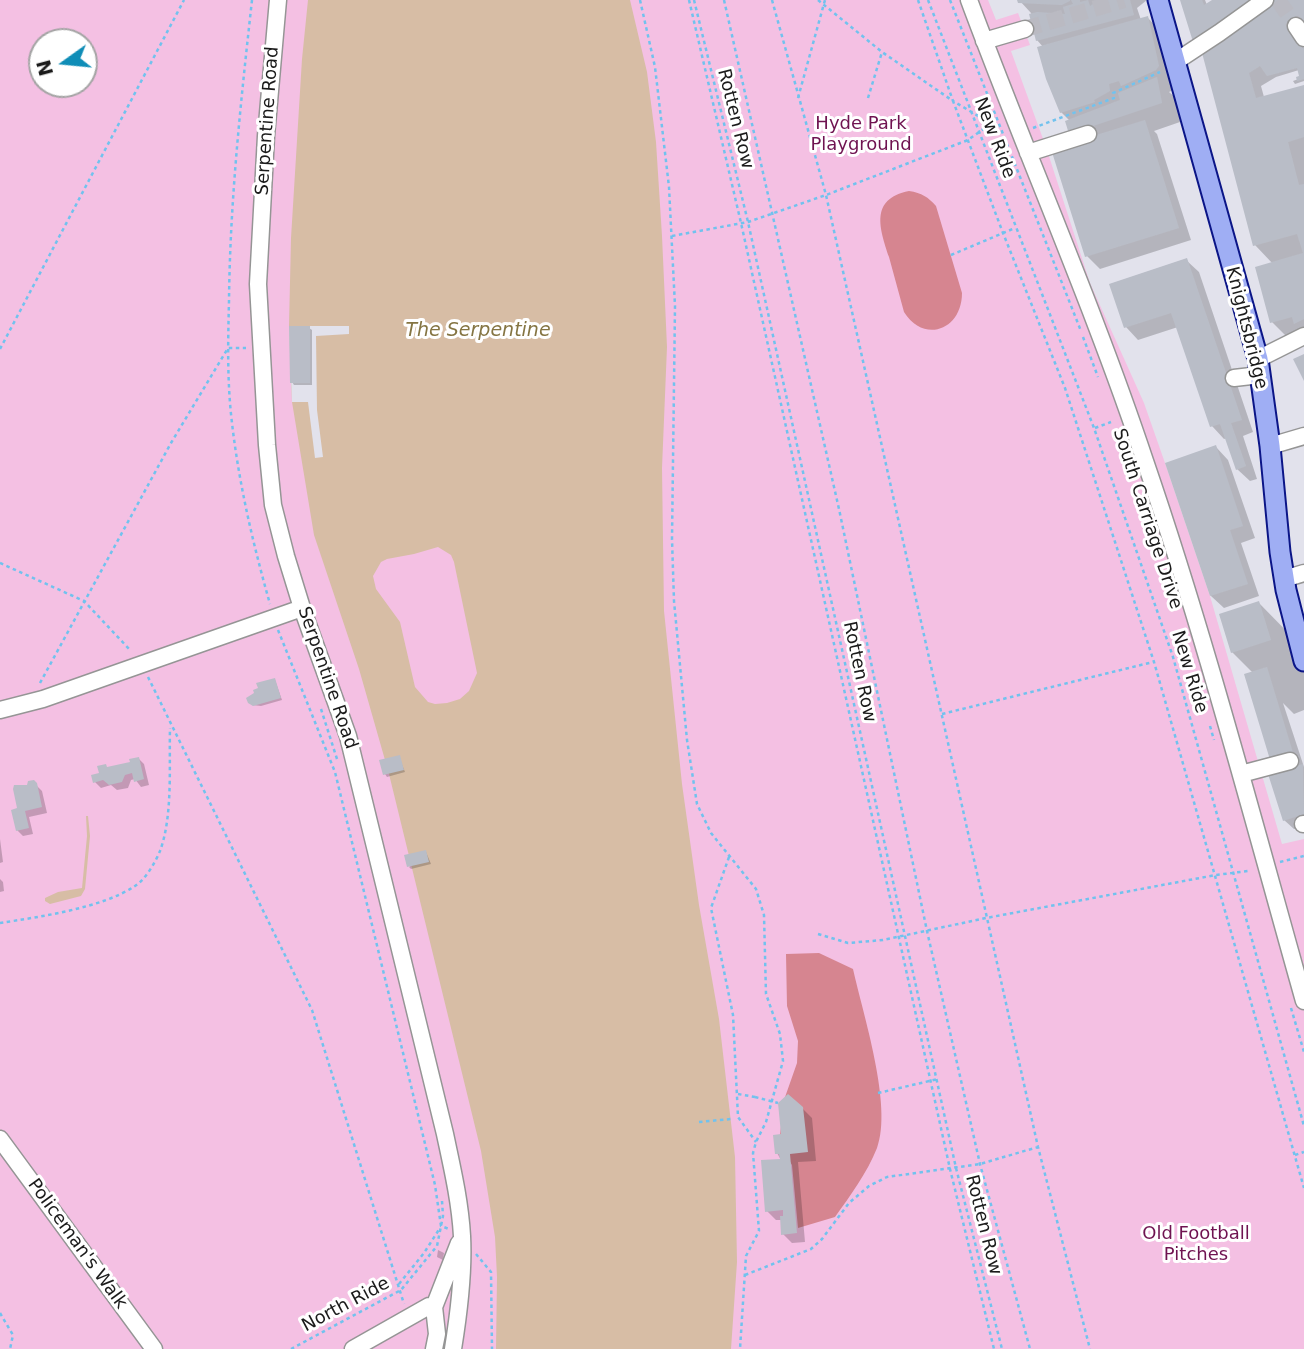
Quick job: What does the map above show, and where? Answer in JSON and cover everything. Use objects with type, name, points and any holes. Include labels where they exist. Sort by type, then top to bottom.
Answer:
[{"type":"main road","name":"Knightsbridge","points":[[1158,0],[1259,367],[1284,579],[1300,627],[1304,661]]},
{"type":"street","name":"Serpentine Road","points":[[278,0],[258,284],[260,348],[274,505],[302,608],[348,736],[445,1134],[462,1238],[459,1312],[453,1349]]},
{"type":"street","name":"South Carriage Drive","points":[[969,0],[1102,340],[1171,537],[1241,774],[1297,1001]]},
{"type":"street","points":[[1175,62],[1265,0]]},
{"type":"street","points":[[984,41],[1025,29]]},
{"type":"street","points":[[1028,153],[1088,134]]},
{"type":"street","points":[[1234,378],[1259,367],[1304,336]]},
{"type":"street","points":[[1270,446],[1304,436]]},
{"type":"street","points":[[1284,579],[1304,573]]},
{"type":"street","points":[[0,710],[302,608]]},
{"type":"street","points":[[1241,774],[1290,761]]},
{"type":"street","name":"Policeman's Walk","points":[[0,1139],[154,1349]]},
{"type":"street","points":[[434,1349],[437,1334],[434,1307],[452,1256],[462,1238]]},
{"type":"street","points":[[354,1349],[408,1316],[429,1306],[434,1307]]},
{"type":"path","points":[[0,349],[184,0]]},
{"type":"path","points":[[252,0],[235,157],[228,348],[232,421],[243,493],[273,617],[335,772],[435,1185],[441,1226]]},
{"type":"path","points":[[640,0],[655,67],[664,137],[671,236],[675,306],[672,468],[674,601],[687,740],[697,804],[711,833],[756,890],[764,915],[766,994],[780,1034],[783,1062],[766,1122],[753,1153],[759,1231],[746,1256],[740,1349]]},
{"type":"path","points":[[689,0],[741,223],[930,1081],[994,1349]]},
{"type":"path","name":"Rotten Row","points":[[694,0],[748,222],[956,1168],[1002,1349]]},
{"type":"path","name":"Rotten Row","points":[[724,0],[839,509],[927,932],[980,1164],[1030,1349]]},
{"type":"path","points":[[772,0],[826,195],[1038,1147],[1090,1349]]},
{"type":"path","points":[[671,236],[748,222],[826,195],[968,140],[992,123],[954,101],[882,52],[824,2],[818,0]]},
{"type":"path","points":[[918,0],[1003,233],[1065,388],[1154,662],[1304,1188]]},
{"type":"path","name":"New Ride","points":[[928,0],[1094,428],[1173,657],[1304,1126]]},
{"type":"path","points":[[950,0],[1100,380]]},
{"type":"path","points":[[798,100],[824,2]]},
{"type":"path","points":[[868,98],[882,52]]},
{"type":"path","points":[[1020,132],[1115,98],[1113,93],[1175,62]]},
{"type":"path","points":[[951,255],[1016,228]]},
{"type":"path","points":[[228,348],[260,348]]},
{"type":"path","points":[[29,702],[171,443],[228,348]]},
{"type":"path","points":[[1094,428],[1111,422]]},
{"type":"path","points":[[0,563],[83,601],[141,663],[312,1010],[408,1316]]},
{"type":"path","points":[[942,714],[1154,662]]},
{"type":"path","points":[[0,923],[44,916],[107,899],[136,886],[150,870],[160,851],[169,780],[170,724]]},
{"type":"path","points":[[1210,725],[1214,739]]},
{"type":"path","points":[[1274,864],[1304,856]]},
{"type":"path","points":[[729,857],[711,908],[733,1015],[738,1117],[756,1142]]},
{"type":"path","points":[[818,934],[848,943],[906,936],[986,918],[1248,871]]},
{"type":"path","points":[[1297,1001],[1304,1052]]},
{"type":"path","points":[[878,1093],[938,1079]]},
{"type":"path","points":[[738,1094],[778,1102]]},
{"type":"path","points":[[699,1122],[731,1119]]},
{"type":"path","points":[[746,1275],[811,1249],[822,1239],[849,1203],[869,1186],[887,1177],[980,1164],[1038,1147]]},
{"type":"path","points":[[1295,1155],[1304,1152]]},
{"type":"path","points":[[399,1284],[424,1253],[457,1196]]},
{"type":"path","points":[[441,1226],[462,1238],[491,1272],[492,1349]]},
{"type":"path","name":"North Ride","points":[[290,1349],[401,1290],[437,1246]]},
{"type":"path","points":[[0,1313],[13,1335],[10,1349]]},
{"type":"green space","points":[[0,0],[988,0],[996,20],[1018,13],[1030,45],[1011,51],[1046,147],[1090,283],[1144,403],[1165,463],[1210,596],[1282,844],[1304,839],[1304,1349],[0,1349]]},
{"type":"shaded area","points":[[909,191],[924,196],[936,206],[962,293],[956,316],[949,324],[931,330],[912,322],[904,312],[881,226],[883,208],[888,201]]},
{"type":"shaded area","points":[[819,953],[853,969],[875,1060],[881,1130],[877,1148],[868,1166],[835,1217],[798,1228],[792,1165],[779,1144],[784,1100],[797,1063],[798,1041],[787,1006],[786,954]]},
{"type":"water","name":"The Serpentine","points":[[308,0],[630,0],[647,72],[656,142],[662,236],[667,347],[662,468],[664,611],[682,784],[719,1019],[735,1157],[737,1262],[731,1349],[496,1349],[495,1237],[481,1151],[389,774],[359,669],[314,535],[292,402],[289,326],[291,238]],"holes":[[[438,547],[451,555],[477,673],[469,691],[460,699],[435,704],[428,702],[415,687],[400,622],[376,589],[373,576],[381,562],[387,559]]]},
{"type":"water","points":[[86,816],[90,836],[85,889],[81,896],[50,904],[45,898],[58,892],[82,888],[87,836]]},
{"type":"pier","points":[[289,326],[349,326],[349,334],[316,336],[317,410],[323,457],[315,458],[308,402],[292,402]]},
{"type":"building","points":[[1017,0],[1070,1],[1062,5],[1018,3]]},
{"type":"building","points":[[1071,0],[1088,0],[1090,6],[1099,0],[1130,0],[1134,15],[1036,41],[1029,14],[1065,14],[1063,7],[1073,4]]},
{"type":"building","points":[[1180,0],[1202,0],[1204,5],[1212,0],[1253,0],[1194,45]]},
{"type":"building","points":[[1271,0],[1304,0],[1304,20],[1290,31],[1304,49],[1304,79],[1297,81],[1297,68],[1267,76],[1260,66],[1249,73],[1256,98],[1304,85],[1304,137],[1288,142],[1299,185],[1304,184],[1304,319],[1294,324],[1292,317],[1270,323],[1255,267],[1303,253],[1297,234],[1253,246],[1201,49]]},
{"type":"building","points":[[1148,16],[1159,66],[1156,70],[1121,86],[1119,81],[1109,84],[1110,91],[1094,100],[1095,102],[1060,113],[1037,47]]},
{"type":"building","points":[[1157,77],[1162,103],[1069,134],[1065,121],[1120,100],[1118,93]]},
{"type":"building","points":[[1145,120],[1179,228],[1085,257],[1051,149]]},
{"type":"building","points":[[1187,258],[1242,420],[1231,423],[1246,466],[1236,470],[1220,424],[1210,427],[1171,313],[1124,328],[1109,284]]},
{"type":"building","points":[[289,326],[310,326],[310,383],[290,383]]},
{"type":"building","points":[[1304,354],[1304,381],[1293,359]]},
{"type":"building","points":[[1216,445],[1243,526],[1230,530],[1248,584],[1210,596],[1165,463]]},
{"type":"building","points":[[1259,601],[1271,640],[1231,653],[1219,614]]},
{"type":"building","points":[[1267,667],[1294,756],[1271,763],[1244,674]]},
{"type":"building","points":[[275,678],[281,698],[253,706],[248,703],[246,698],[258,688],[256,683]]},
{"type":"building","points":[[400,755],[404,770],[383,775],[379,760]]},
{"type":"building","points":[[139,757],[144,779],[134,782],[132,773],[125,775],[122,782],[109,785],[103,780],[93,783],[91,775],[99,773],[97,766],[106,764],[107,767]]},
{"type":"building","points":[[1303,764],[1304,814],[1283,821],[1268,774]]},
{"type":"building","points":[[34,780],[42,807],[25,811],[29,828],[16,831],[11,810],[17,808],[14,785],[27,785],[28,781]]},
{"type":"building","points":[[426,850],[429,862],[407,867],[404,855]]},
{"type":"building","points":[[788,1094],[803,1107],[808,1152],[790,1154],[797,1233],[781,1235],[780,1216],[783,1216],[783,1210],[765,1212],[761,1160],[780,1159],[779,1154],[775,1154],[773,1135],[781,1134],[778,1103]]},
{"type":"tunnel","points":[[1025,29],[1124,0]]},
{"type":"tunnel","points":[[1278,0],[1296,26]]},
{"type":"park label","name":"Hyde Park Playground","points":[[861,134]]},
{"type":"park label","name":"Old Football Pitches","points":[[1196,1244]]}]
